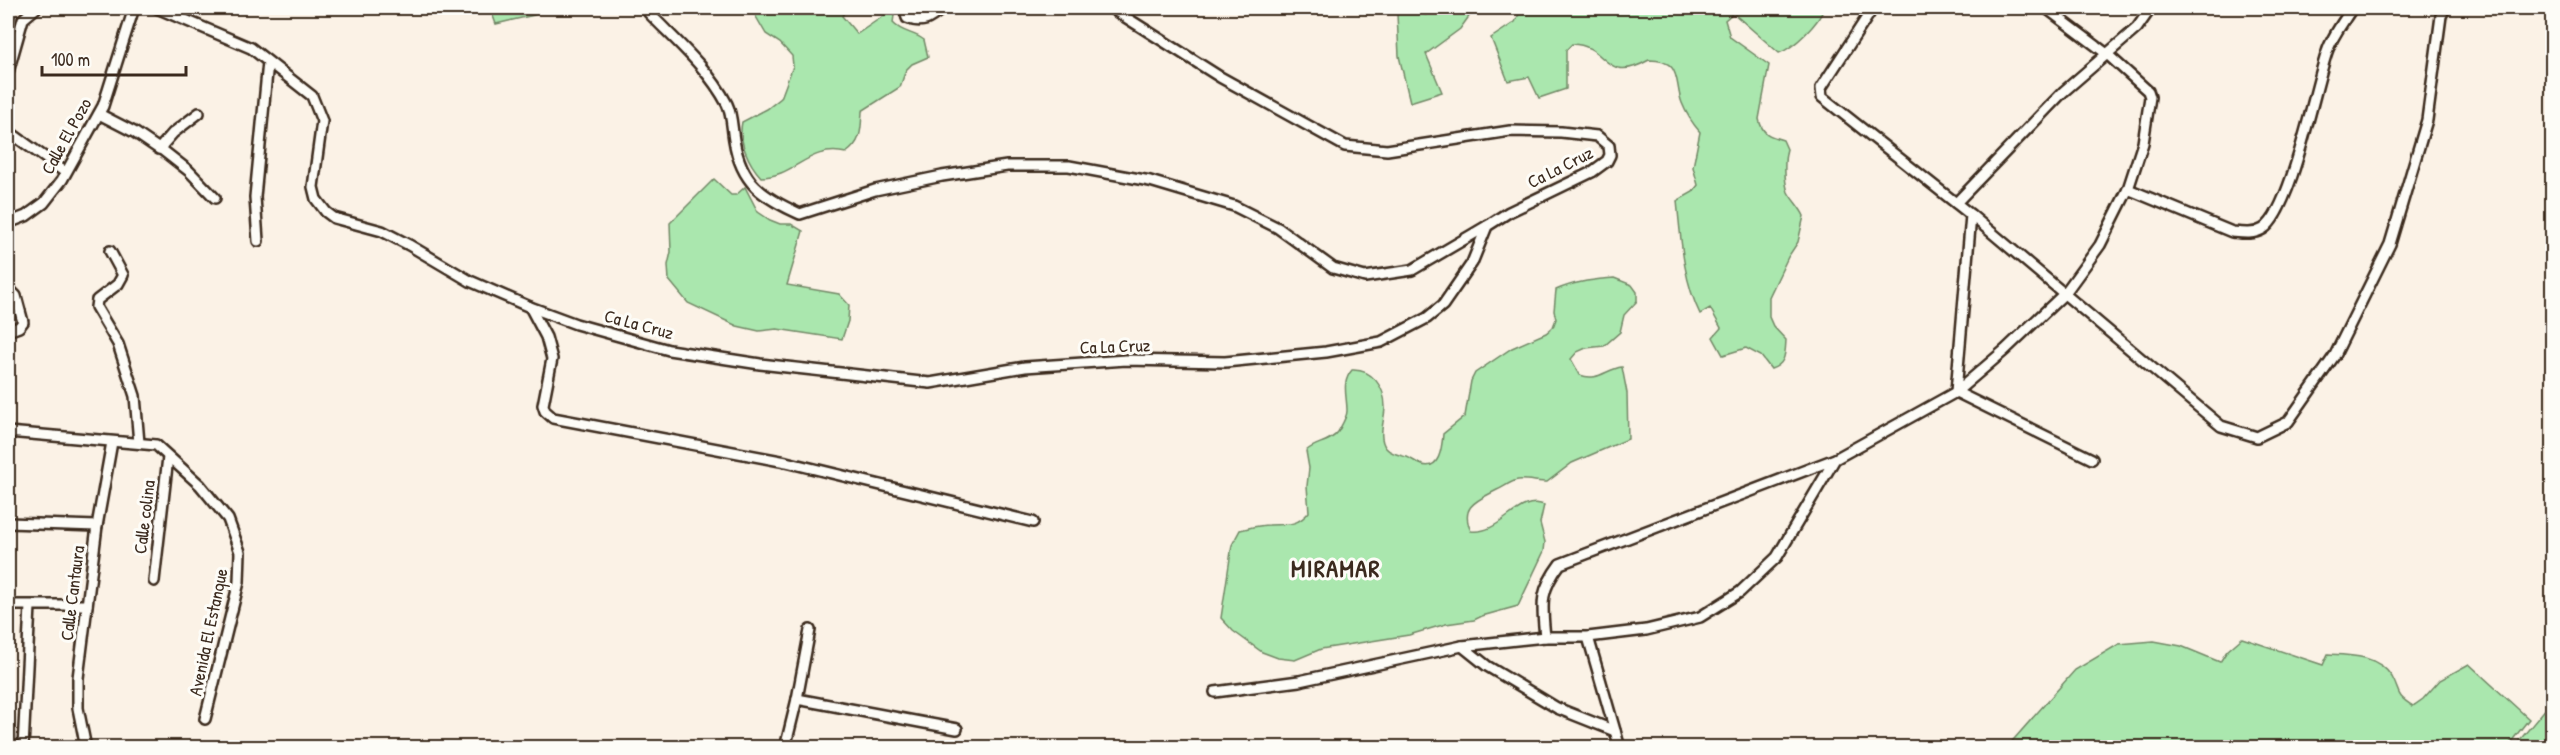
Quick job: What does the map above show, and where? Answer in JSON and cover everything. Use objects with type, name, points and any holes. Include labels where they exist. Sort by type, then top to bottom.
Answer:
[{"type":"street","points":[[8,72],[23,20],[36,8]]},
{"type":"street","name":"Calle El Pozo","points":[[8,223],[26,216],[45,202],[62,180],[99,114],[134,8]]},
{"type":"street","name":"Ca La Cruz","points":[[157,8],[251,48],[312,96],[322,121],[313,186],[316,199],[334,218],[382,231],[409,244],[470,281],[530,307],[576,324],[669,350],[760,364],[930,382],[1025,367],[1126,360],[1225,362],[1326,352],[1380,342],[1427,318],[1443,305],[1472,263],[1487,226],[1509,212],[1592,172],[1606,162],[1610,154],[1609,146],[1597,136],[1561,132],[1520,131],[1387,150],[1345,146],[1220,77],[1111,8]]},
{"type":"street","points":[[646,8],[710,76],[729,106],[735,148],[742,171],[760,193],[800,214],[875,190],[942,176],[1007,166],[1069,166],[1150,181],[1234,206],[1278,228],[1333,268],[1365,276],[1412,270],[1487,226]]},
{"type":"street","points":[[909,8],[905,10],[908,18],[917,22],[928,19],[943,8]]},
{"type":"street","points":[[1873,8],[1820,92],[1822,97],[1956,202],[2221,426],[2257,437],[2288,422],[2335,356],[2390,244],[2427,120],[2441,16],[2445,8]]},
{"type":"street","points":[[1545,637],[1542,601],[1547,581],[1560,564],[1835,459],[1956,392],[2005,350],[2065,293],[2100,244],[2128,189],[2143,143],[2150,97],[2144,86],[2107,54],[2046,8]]},
{"type":"street","points":[[1956,202],[2063,92],[2137,27],[2151,8]]},
{"type":"street","points":[[2128,189],[2232,232],[2249,234],[2264,229],[2276,214],[2296,164],[2327,49],[2352,8]]},
{"type":"street","points":[[258,241],[255,197],[268,62]]},
{"type":"street","points":[[161,149],[173,133],[199,113]]},
{"type":"street","points":[[99,114],[161,149],[189,171],[215,198]]},
{"type":"street","points":[[8,131],[65,172]]},
{"type":"street","points":[[1956,392],[1971,215]]},
{"type":"street","points":[[110,251],[123,275],[118,284],[97,300],[96,306],[118,344],[135,396],[139,443]]},
{"type":"street","points":[[8,288],[16,296],[23,322],[19,327],[8,331]]},
{"type":"street","points":[[530,307],[546,338],[552,359],[542,398],[545,411],[554,418],[786,462],[1033,522]]},
{"type":"street","points":[[1956,392],[2092,459]]},
{"type":"street","name":"Avenida El Estanque","points":[[8,432],[156,445],[200,485],[228,519],[240,552],[239,582],[205,719]]},
{"type":"street","name":"Calle Cantaura","points":[[86,747],[78,708],[78,678],[97,526],[112,442]]},
{"type":"street","name":"Calle colina","points":[[153,581],[168,457]]},
{"type":"street","points":[[1215,692],[1299,681],[1462,646],[1545,637],[1588,637],[1646,630],[1700,618],[1740,592],[1777,557],[1835,459]]},
{"type":"street","points":[[8,523],[97,526]]},
{"type":"street","points":[[8,605],[87,605]]},
{"type":"street","points":[[23,747],[30,606]]},
{"type":"street","points":[[784,747],[797,699],[810,630]]},
{"type":"street","points":[[1588,637],[1620,747]]},
{"type":"street","points":[[1462,646],[1486,666],[1557,708],[1615,731]]},
{"type":"street","points":[[797,699],[957,729]]},
{"type":"green space","points":[[490,8],[547,8],[534,15],[496,24]]},
{"type":"green space","points":[[751,8],[847,8],[842,16],[857,34],[895,8],[893,23],[900,29],[924,40],[928,57],[912,64],[906,70],[900,87],[862,111],[858,140],[846,153],[833,151],[822,153],[773,176],[761,177],[745,151],[741,136],[742,122],[767,109],[781,98],[793,66],[792,56],[780,43],[766,34]]},
{"type":"green space","points":[[1435,8],[1468,8],[1470,15],[1460,29],[1426,54],[1442,92],[1410,102],[1399,56],[1397,14],[1403,9],[1426,15]]},
{"type":"green space","points":[[1522,8],[1824,8],[1817,21],[1805,34],[1792,46],[1779,53],[1733,13],[1725,20],[1730,37],[1769,65],[1759,119],[1767,134],[1783,140],[1787,149],[1785,170],[1788,192],[1804,216],[1798,242],[1788,257],[1769,297],[1769,317],[1773,326],[1786,340],[1784,358],[1776,367],[1771,369],[1761,356],[1746,348],[1723,355],[1713,337],[1721,328],[1710,308],[1700,314],[1694,301],[1684,259],[1677,201],[1693,192],[1698,185],[1693,167],[1700,132],[1684,107],[1672,68],[1660,61],[1649,60],[1634,67],[1623,69],[1614,67],[1584,46],[1572,44],[1566,50],[1566,89],[1539,98],[1529,77],[1508,81],[1491,38],[1515,22]]},
{"type":"green space","points":[[714,179],[731,195],[736,195],[745,187],[758,212],[770,220],[780,224],[791,224],[803,231],[787,285],[839,294],[849,305],[848,321],[842,339],[777,329],[759,331],[737,326],[688,303],[669,280],[670,223]]},
{"type":"green space","points":[[1614,278],[1632,285],[1637,292],[1637,301],[1624,315],[1620,332],[1604,346],[1586,348],[1577,352],[1571,359],[1580,375],[1586,377],[1597,376],[1622,367],[1627,393],[1628,439],[1572,463],[1547,482],[1518,480],[1513,482],[1477,501],[1467,515],[1471,531],[1482,531],[1526,505],[1535,503],[1544,505],[1540,523],[1545,542],[1544,551],[1518,606],[1474,620],[1446,624],[1409,635],[1321,649],[1295,660],[1278,658],[1262,652],[1233,631],[1221,618],[1232,545],[1240,530],[1290,524],[1300,520],[1309,512],[1307,486],[1309,468],[1306,451],[1335,436],[1338,432],[1347,413],[1346,384],[1352,370],[1366,373],[1380,386],[1385,407],[1382,439],[1386,448],[1420,464],[1432,465],[1439,457],[1443,434],[1465,416],[1471,381],[1475,373],[1512,348],[1546,333],[1553,327],[1556,319],[1554,311],[1556,290],[1577,283]]},
{"type":"green space","points":[[2242,638],[2323,665],[2328,654],[2372,660],[2386,670],[2392,677],[2400,696],[2413,706],[2423,699],[2440,680],[2469,664],[2529,719],[2507,747],[2007,747],[2075,670],[2119,644],[2154,641],[2181,646],[2220,662],[2227,651]]},
{"type":"green space","points":[[2552,701],[2552,747],[2514,747]]},
{"type":"district","name":"MIRAMAR","points":[[1336,568]]}]
